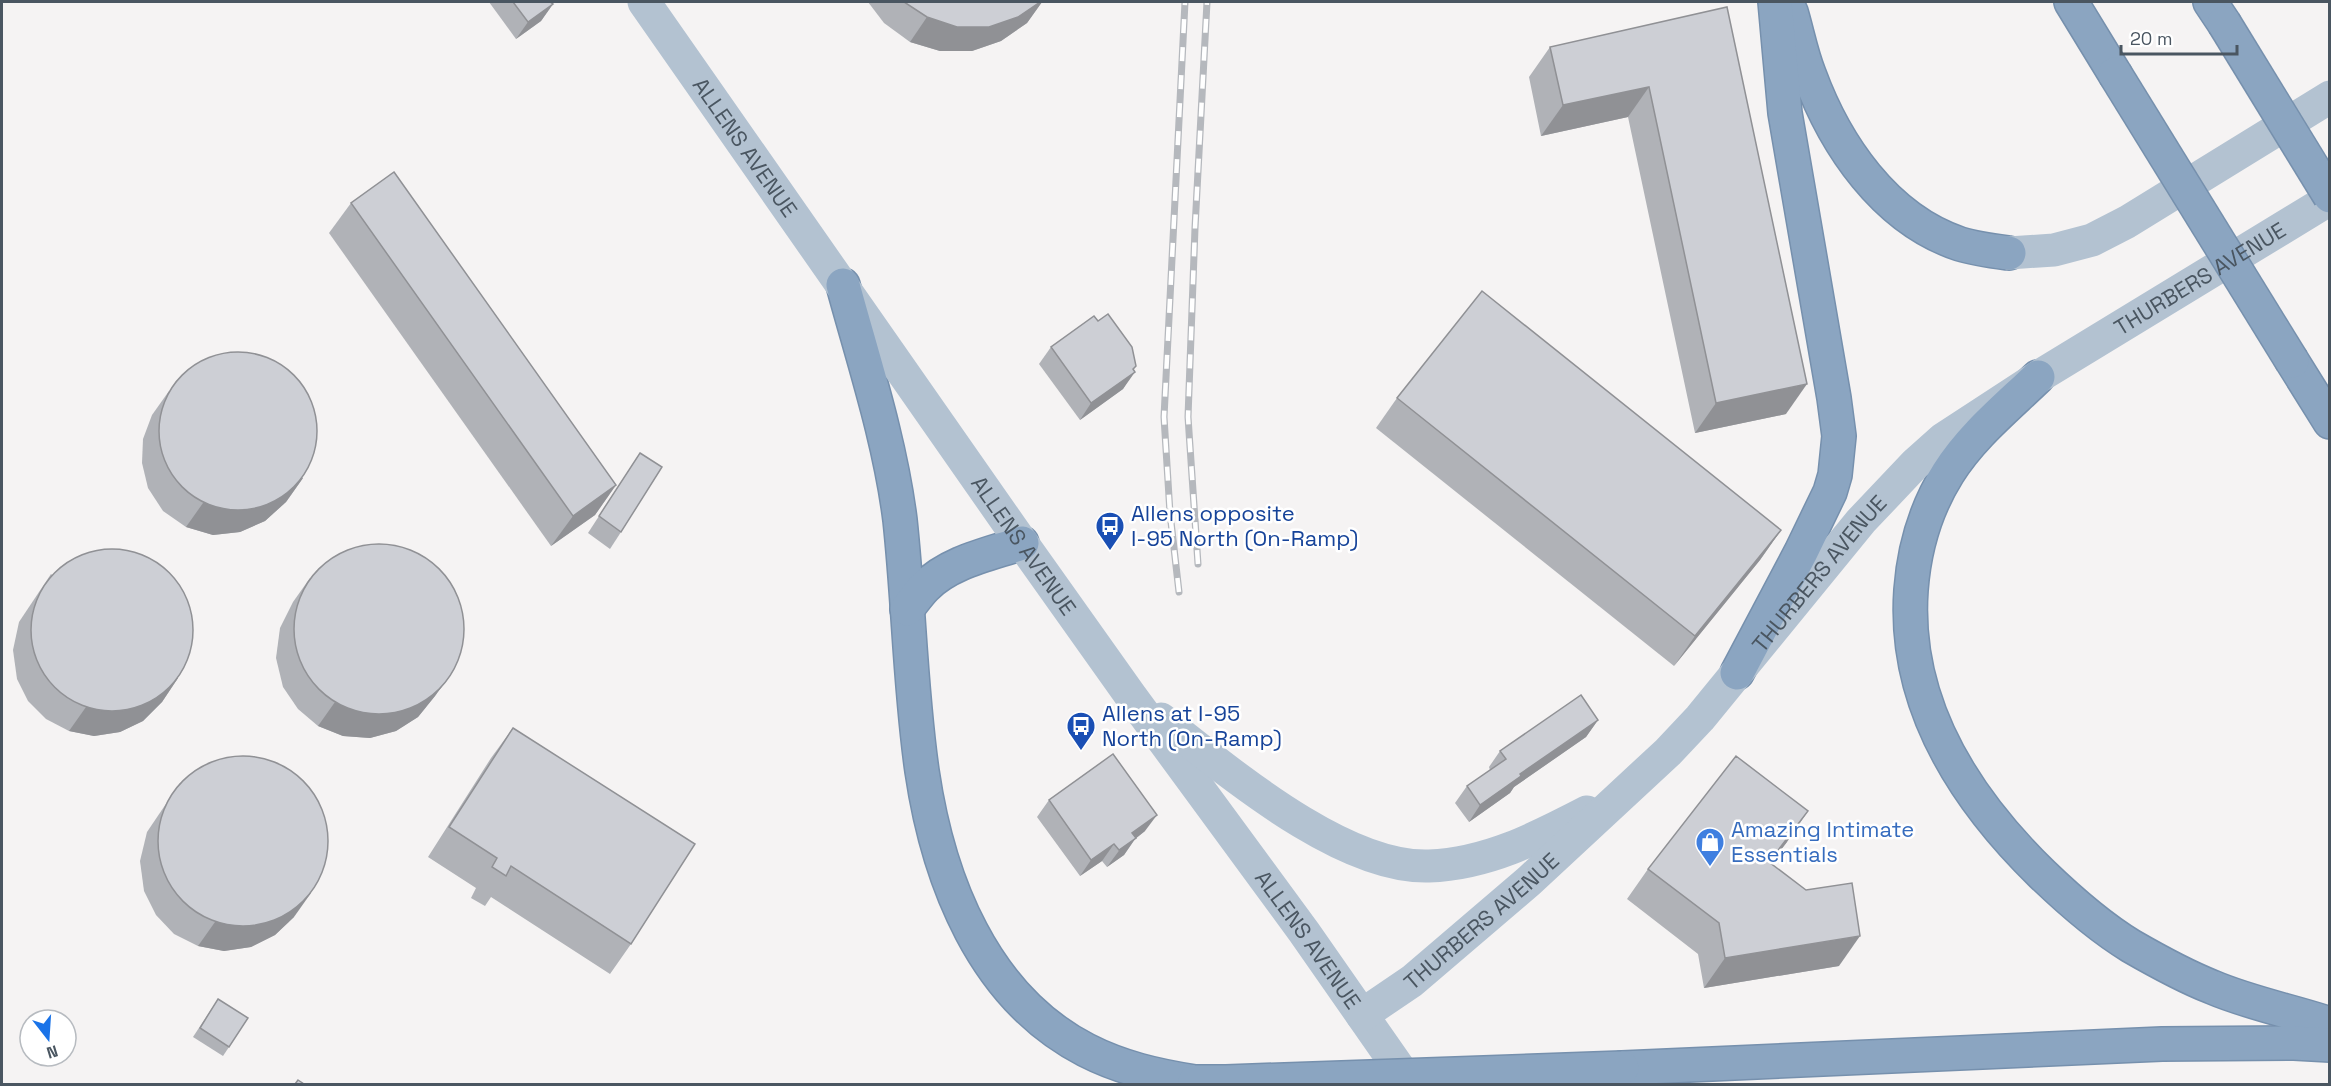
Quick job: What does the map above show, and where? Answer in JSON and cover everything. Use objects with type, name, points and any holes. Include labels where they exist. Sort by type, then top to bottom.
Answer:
[{"type":"highway","points":[[1737,673],[1823,510],[1835,475],[1839,436],[1785,113],[1775,2]]},
{"type":"highway","points":[[1788,2],[1809,74],[1822,106],[1873,184],[1893,206],[1938,235],[1960,244],[2009,253]]},
{"type":"highway","points":[[2071,2],[2330,422]]},
{"type":"highway","points":[[2217,12],[2330,198]]},
{"type":"highway","points":[[843,285],[895,483],[917,734],[929,808],[948,877],[962,913],[997,975],[1017,999],[1063,1037],[1087,1050],[1138,1071],[1195,1082],[1622,1068],[2162,1044],[2282,1042],[2330,1045]]},
{"type":"highway","points":[[2038,377],[1964,449],[1942,484],[1922,532],[1913,566],[1910,635],[1922,694],[1933,721],[1972,793],[1994,823],[2022,855],[2087,915],[2129,944],[2213,988],[2330,1024]]},
{"type":"highway","points":[[907,609],[926,586],[941,574],[1022,543]]},
{"type":"main road","name":"ALLENS AVENUE","points":[[644,2],[1022,543],[1130,695],[1305,932],[1410,1084]]},
{"type":"main road","points":[[2009,253],[2054,250],[2101,236],[2330,97]]},
{"type":"main road","name":"THURBERS AVENUE","points":[[1362,1016],[1412,981],[1529,881],[1629,790],[1700,718],[1848,537],[1915,464],[1943,439],[2038,377],[2330,198]]},
{"type":"main road","points":[[1130,695],[1220,765],[1307,825],[1352,849],[1403,864],[1428,866],[1454,863],[1505,851],[1527,843],[1629,790]]},
{"type":"building","points":[[513,2],[550,2],[553,4],[528,22]]},
{"type":"building","points":[[904,2],[1040,2],[1018,17],[989,27],[957,27],[927,17]]},
{"type":"building","points":[[1727,7],[1807,384],[1716,403],[1649,87],[1563,105],[1550,47]]},
{"type":"building","points":[[394,172],[616,485],[573,516],[351,203]]},
{"type":"building","points":[[1482,291],[1781,530],[1695,636],[1397,398]]},
{"type":"building","points":[[1108,314],[1132,347],[1135,372],[1091,403],[1051,347],[1094,316],[1098,321]]},
{"type":"building","points":[[238,352],[268,358],[282,365],[294,375],[304,387],[311,401],[317,431],[311,461],[304,475],[294,487],[282,497],[268,504],[238,510],[208,504],[194,497],[182,487],[172,475],[165,461],[159,431],[165,401],[172,387],[182,375],[194,365],[208,358]]},
{"type":"building","points":[[640,453],[662,467],[621,532],[599,516]]},
{"type":"building","points":[[379,544],[411,551],[439,569],[457,597],[464,629],[457,661],[439,689],[411,707],[379,714],[347,707],[319,689],[301,661],[294,629],[301,597],[319,569],[347,551]]},
{"type":"building","points":[[112,549],[128,550],[143,555],[170,572],[187,599],[192,614],[192,646],[187,661],[170,688],[143,705],[128,710],[112,711],[96,710],[81,705],[54,688],[37,661],[32,646],[31,630],[32,614],[37,599],[54,572],[81,555],[96,550]]},
{"type":"building","points":[[1581,695],[1598,720],[1480,805],[1467,786],[1506,759],[1500,751]]},
{"type":"building","points":[[513,728],[695,844],[631,944],[511,866],[506,876],[492,867],[497,858],[449,827]]},
{"type":"building","points":[[1113,754],[1157,815],[1132,833],[1136,838],[1119,850],[1114,844],[1091,860],[1049,800]]},
{"type":"building","points":[[243,756],[275,763],[303,781],[321,809],[328,841],[321,873],[303,901],[275,919],[243,926],[211,919],[183,901],[165,873],[158,841],[165,809],[183,781],[211,763]]},
{"type":"building","name":"Amazing Intimate Essentials","points":[[1736,756],[1808,811],[1769,862],[1806,890],[1852,883],[1860,936],[1725,958],[1719,923],[1648,869]]},
{"type":"building","points":[[218,999],[248,1018],[229,1047],[200,1028]]},
{"type":"railway","points":[[1179,592],[1170,513],[1164,417],[1185,2]]},
{"type":"railway","points":[[1198,564],[1188,417],[1207,2]]},
{"type":"place","name":"Allens opposite I-95 North (On-Ramp)","points":[[1110,552]]},
{"type":"place","name":"Allens at I-95 North (On-Ramp)","points":[[1081,752]]},
{"type":"place","name":"Amazing Intimate Essentials","points":[[1710,868]]}]
